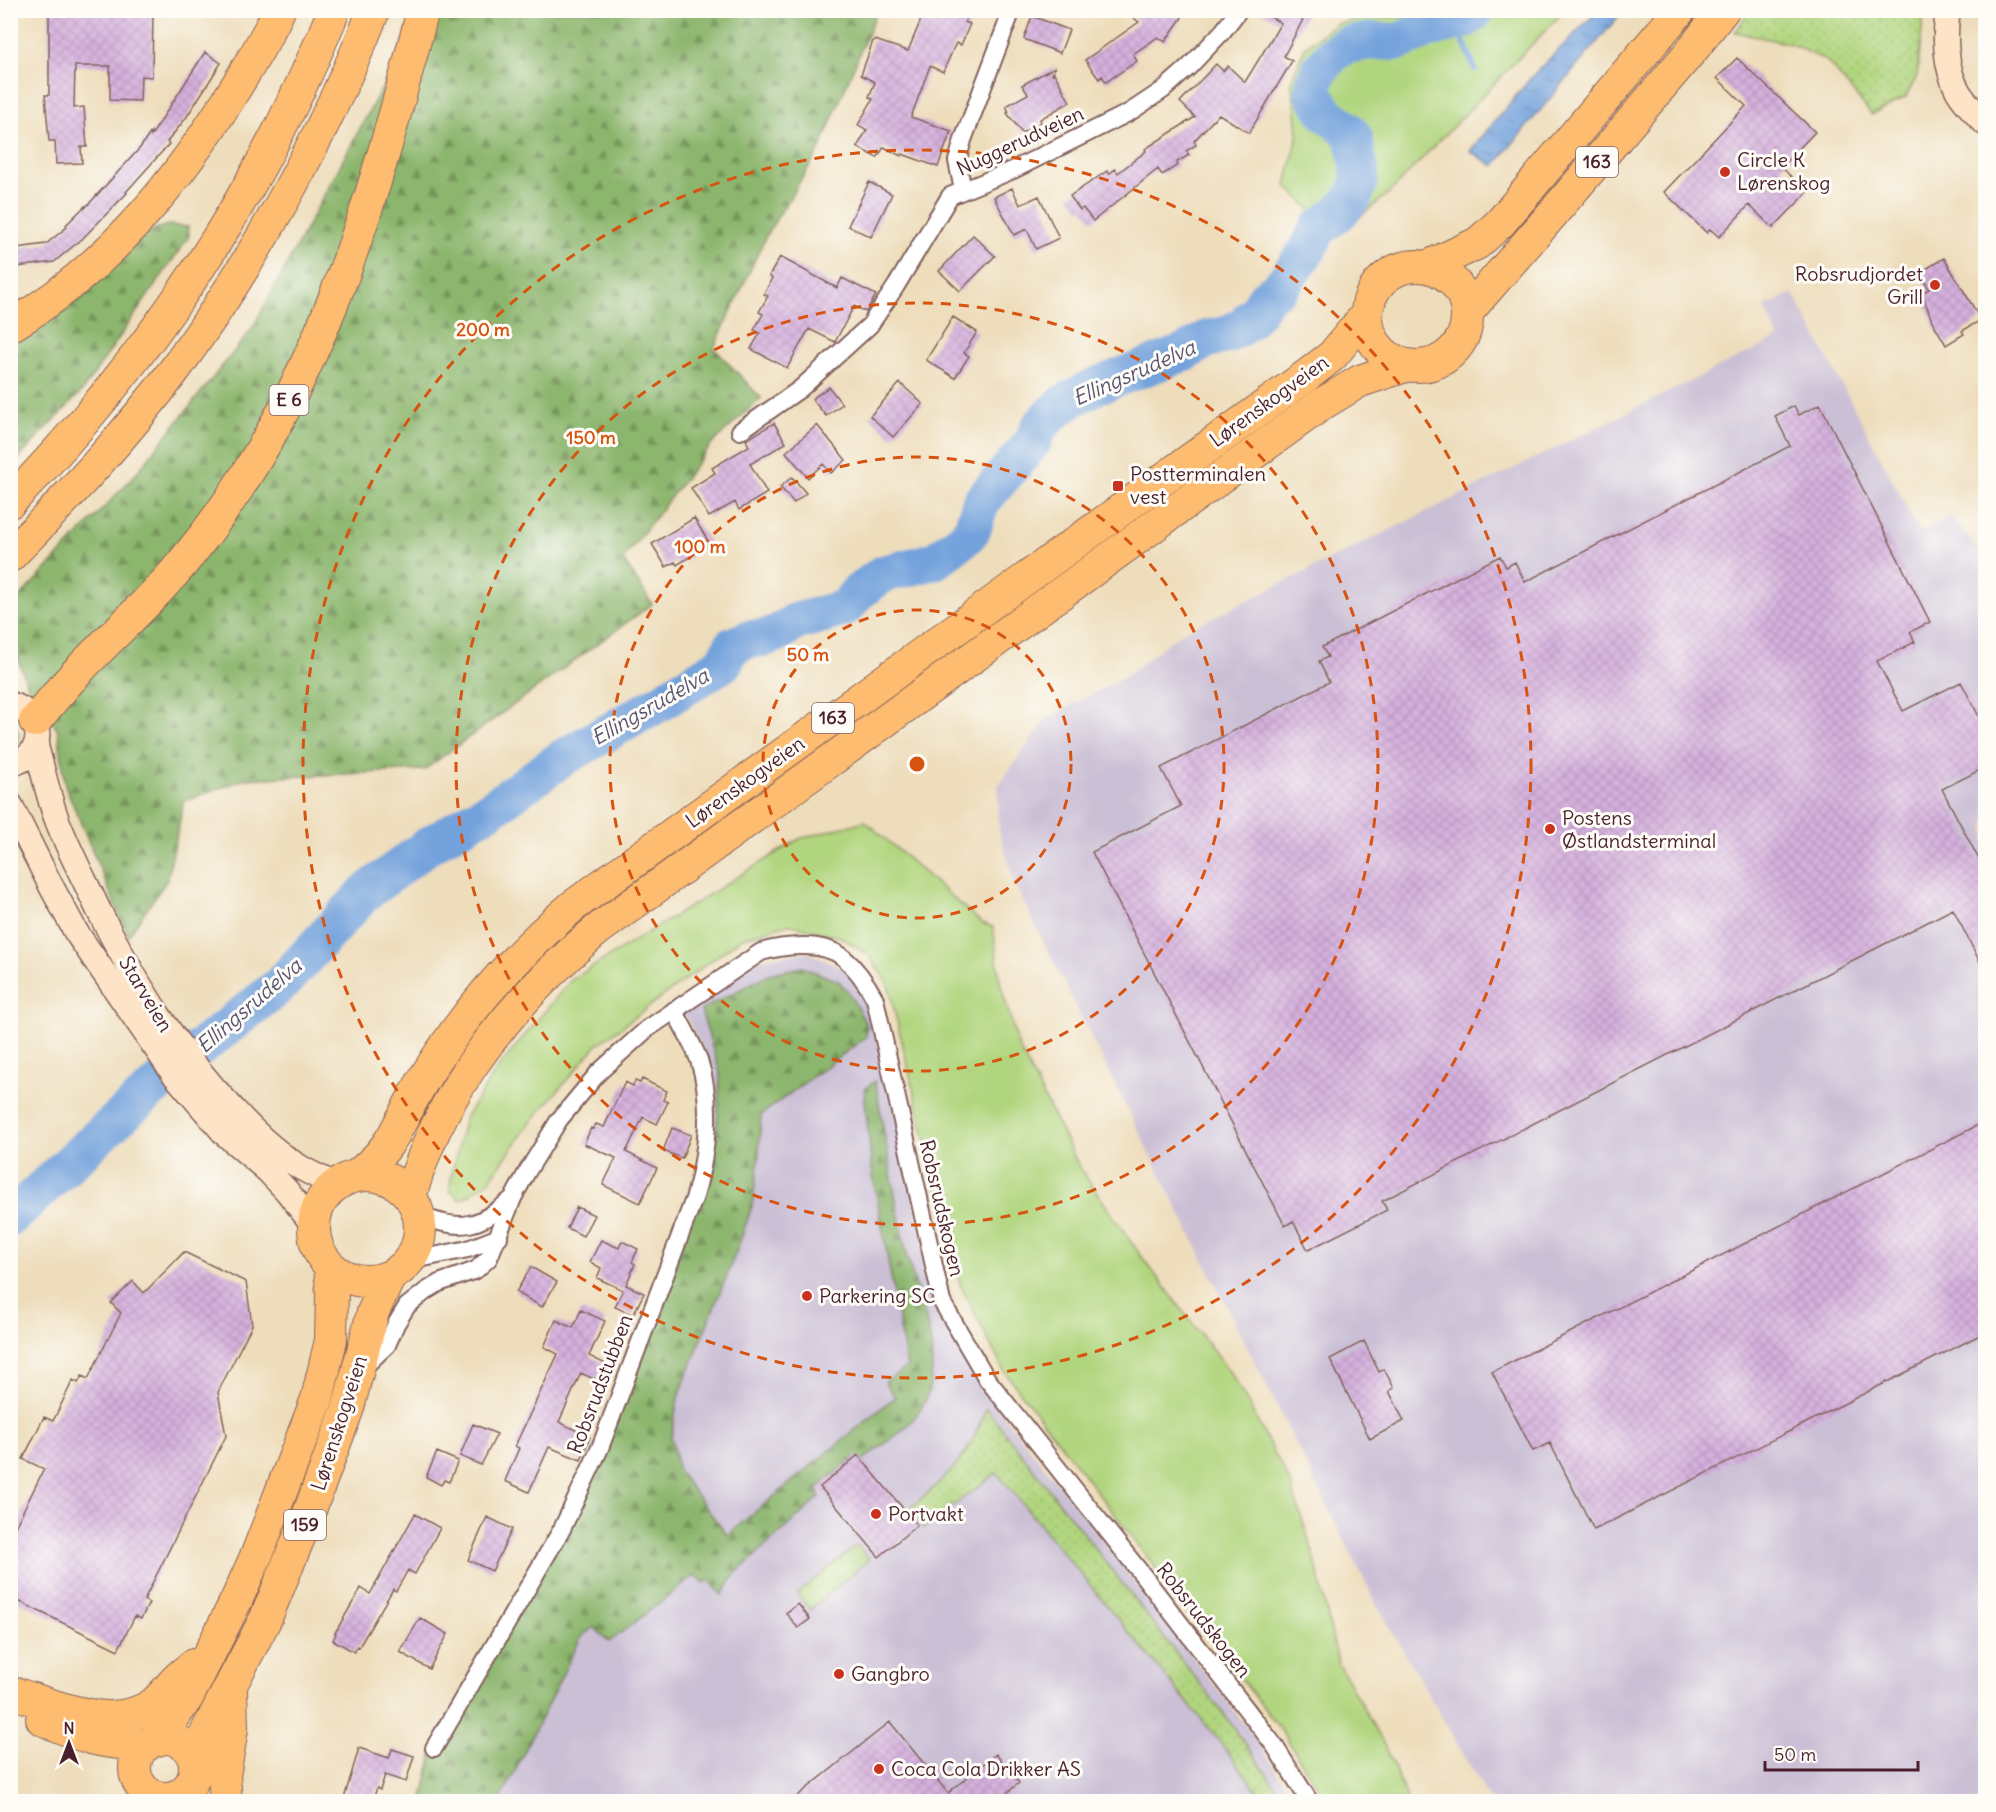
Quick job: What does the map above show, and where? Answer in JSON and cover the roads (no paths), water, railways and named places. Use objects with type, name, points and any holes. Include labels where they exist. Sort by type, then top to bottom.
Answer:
[{"type":"highway","points":[[10,326],[67,287],[136,224],[155,203],[216,120],[279,10]]},
{"type":"highway","points":[[10,502],[66,443],[112,389],[187,288],[262,162],[300,87],[334,10]]},
{"type":"highway","points":[[10,556],[78,485],[144,408],[176,368],[220,304],[260,242],[296,179],[374,10]]},
{"type":"highway","name":"E 6","points":[[27,724],[180,566],[234,494],[274,429],[313,352],[360,231],[382,161],[423,10]]},
{"type":"highway","name":"163","points":[[1366,315],[1373,292],[1380,281],[1390,273],[1414,266],[1427,267],[1478,243],[1500,224],[1680,10]]},
{"type":"highway","name":"163","points":[[1405,366],[1427,366],[1441,361],[1452,353],[1461,342],[1466,329],[1468,311],[1684,59],[1723,10]]},
{"type":"highway","points":[[1427,267],[1439,271],[1459,287],[1468,311]]},
{"type":"highway","points":[[1366,315],[1373,342],[1392,361],[1405,366]]},
{"type":"highway","name":"Lørenskogveien","points":[[346,1181],[381,1155],[396,1134],[430,1069],[470,1011],[521,954],[566,912],[1310,373],[1332,356],[1366,315]]},
{"type":"highway","name":"Lørenskogveien","points":[[414,1206],[418,1167],[428,1142],[476,1060],[499,1028],[523,1001],[569,954],[597,930],[1322,404],[1360,381],[1405,366]]},
{"type":"highway","points":[[314,1226],[320,1203],[346,1181],[371,1176],[386,1179],[399,1186],[414,1206]]},
{"type":"highway","name":"159","points":[[399,1268],[415,1251],[419,1239],[414,1206]]},
{"type":"highway","name":"159","points":[[314,1226],[318,1248],[330,1266]]},
{"type":"highway","points":[[330,1266],[358,1281],[375,1281],[399,1268]]},
{"type":"highway","name":"Lørenskogveien","points":[[153,1742],[188,1698],[213,1649],[257,1554],[317,1399],[331,1340],[330,1266]]},
{"type":"highway","name":"Lørenskogveien","points":[[185,1789],[207,1731],[265,1620],[303,1528],[348,1408],[372,1312],[399,1268]]},
{"type":"highway","points":[[10,1694],[95,1717],[117,1718],[137,1713],[153,1704],[179,1677],[213,1649]]},
{"type":"highway","points":[[226,1802],[224,1776],[232,1730],[231,1688]]},
{"type":"highway","points":[[10,1694],[37,1717],[85,1738],[102,1742],[174,1740],[182,1744],[193,1756],[185,1789]]},
{"type":"highway","name":"159","points":[[153,1742],[137,1759],[130,1789],[141,1787],[149,1794],[159,1798],[185,1789]]},
{"type":"street","points":[[963,190],[957,161],[1012,10]]},
{"type":"street","name":"Nuggerudveien","points":[[740,431],[800,389],[870,325],[951,196],[1013,170],[1130,112],[1163,90],[1189,68],[1239,10]]},
{"type":"street","points":[[1948,10],[1947,52],[1953,78],[1962,96],[1986,124]]},
{"type":"street","points":[[10,764],[22,761],[30,754],[27,724]]},
{"type":"street","name":"Starveien","points":[[27,724],[58,821],[80,871],[120,976],[173,1073],[233,1126],[314,1226]]},
{"type":"street","name":"Starveien","points":[[10,804],[76,932],[120,976]]},
{"type":"street","name":"Robsrudskogen","points":[[357,1374],[387,1345],[407,1306],[426,1290],[476,1270],[489,1258],[513,1198],[559,1120],[575,1099],[621,1051],[674,1010],[761,952],[782,946],[807,945],[842,956],[864,981],[875,999],[882,1021],[901,1121],[942,1302],[987,1379],[1274,1745],[1310,1802]]},
{"type":"street","name":"Robsrudstubben","points":[[434,1748],[567,1519],[600,1448],[695,1196],[704,1162],[706,1095],[704,1079],[693,1044],[674,1010]]},
{"type":"street","name":"Starveien","points":[[233,1126],[263,1139],[302,1168],[346,1181]]},
{"type":"street","name":"Robsrudskogen","points":[[414,1206],[437,1221],[468,1225],[485,1220],[513,1198]]},
{"type":"street","points":[[399,1268],[468,1249],[499,1237]]},
{"type":"water","points":[[1598,11],[1623,11],[1494,166],[1470,151],[1534,74]]},
{"type":"waterway","name":"Ellingsrudelva","points":[[10,1218],[190,1056],[279,986],[365,893],[429,845],[491,809],[564,757],[658,704],[724,663],[732,646],[750,639],[765,638],[795,622],[842,609],[857,593],[883,574],[935,561],[972,530],[981,502],[1032,443],[1039,428],[1066,402],[1096,386],[1186,352],[1207,339],[1227,335],[1245,324],[1266,297],[1285,281],[1308,249],[1318,229],[1339,213],[1354,196],[1359,183],[1360,172],[1354,138],[1327,114],[1313,93],[1319,71],[1333,54],[1346,45],[1373,41],[1398,42],[1426,30],[1466,19],[1475,10]]},
{"type":"waterway","points":[[1455,22],[1475,69]]},
{"type":"place","name":"Circle K Lørenskog","points":[[1725,172]]},
{"type":"place","name":"Robsrudjordet Grill","points":[[1935,285]]},
{"type":"place","name":"Postterminalen vest","points":[[1118,486]]},
{"type":"place","name":"Postens Østlandsterminal","points":[[1550,829]]},
{"type":"place","name":"Parkering SC","points":[[807,1296]]},
{"type":"place","name":"Portvakt","points":[[876,1514]]},
{"type":"place","name":"Gangbro","points":[[839,1674]]},
{"type":"place","name":"Coca Cola Drikker AS","points":[[879,1769]]}]
